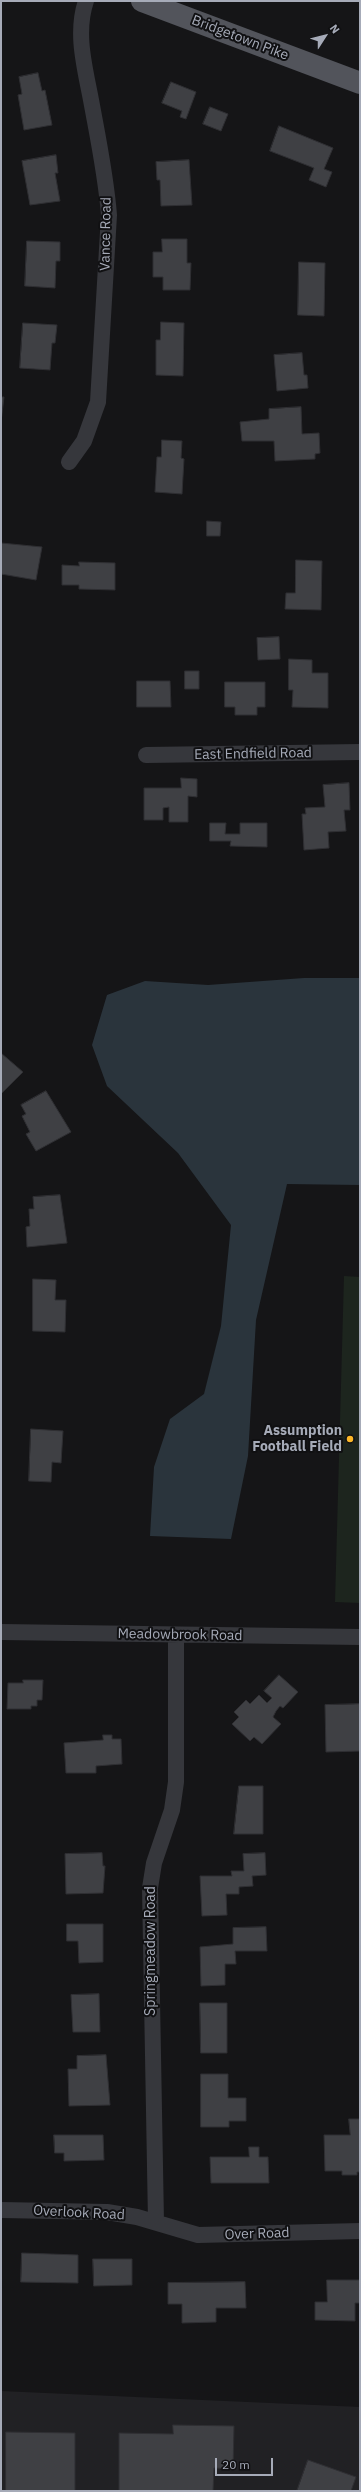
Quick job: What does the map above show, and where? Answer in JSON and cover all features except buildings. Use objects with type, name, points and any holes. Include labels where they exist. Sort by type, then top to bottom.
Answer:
[{"type":"main road","name":"Bridgetown Pike","points":[[142,1],[360,83]]},
{"type":"street","name":"Vance Road","points":[[69,462],[84,441],[98,402],[109,215],[107,187],[83,54],[81,30],[86,1]]},
{"type":"street","name":"East Endfield Road","points":[[146,755],[360,752]]},
{"type":"street","name":"Meadowbrook Road","points":[[1,1632],[360,1637]]},
{"type":"street","name":"Springmeadow Road","points":[[156,2222],[150,1888],[154,1863],[172,1810],[176,1782],[176,1635]]},
{"type":"street","name":"Overlook Road","points":[[1,2210],[107,2212],[156,2222]]},
{"type":"street","name":"Over Road","points":[[156,2222],[198,2235],[360,2231]]},
{"type":"shaded area","points":[[304,978],[360,978],[360,1185],[287,1184],[256,1320],[248,1456],[231,1539],[150,1536],[154,1467],[170,1419],[204,1394],[221,1326],[231,1225],[178,1153],[107,1086],[92,1045],[107,995],[145,981],[208,985]]},
{"type":"shaded area","name":"Assumption Football Field","points":[[344,1276],[360,1277],[360,1603],[335,1602]]},
{"type":"shaded area","points":[[1,2391],[360,2407],[360,2491],[1,2491]]},
{"type":"place","name":"Assumption Football Field","points":[[350,1439]]}]
